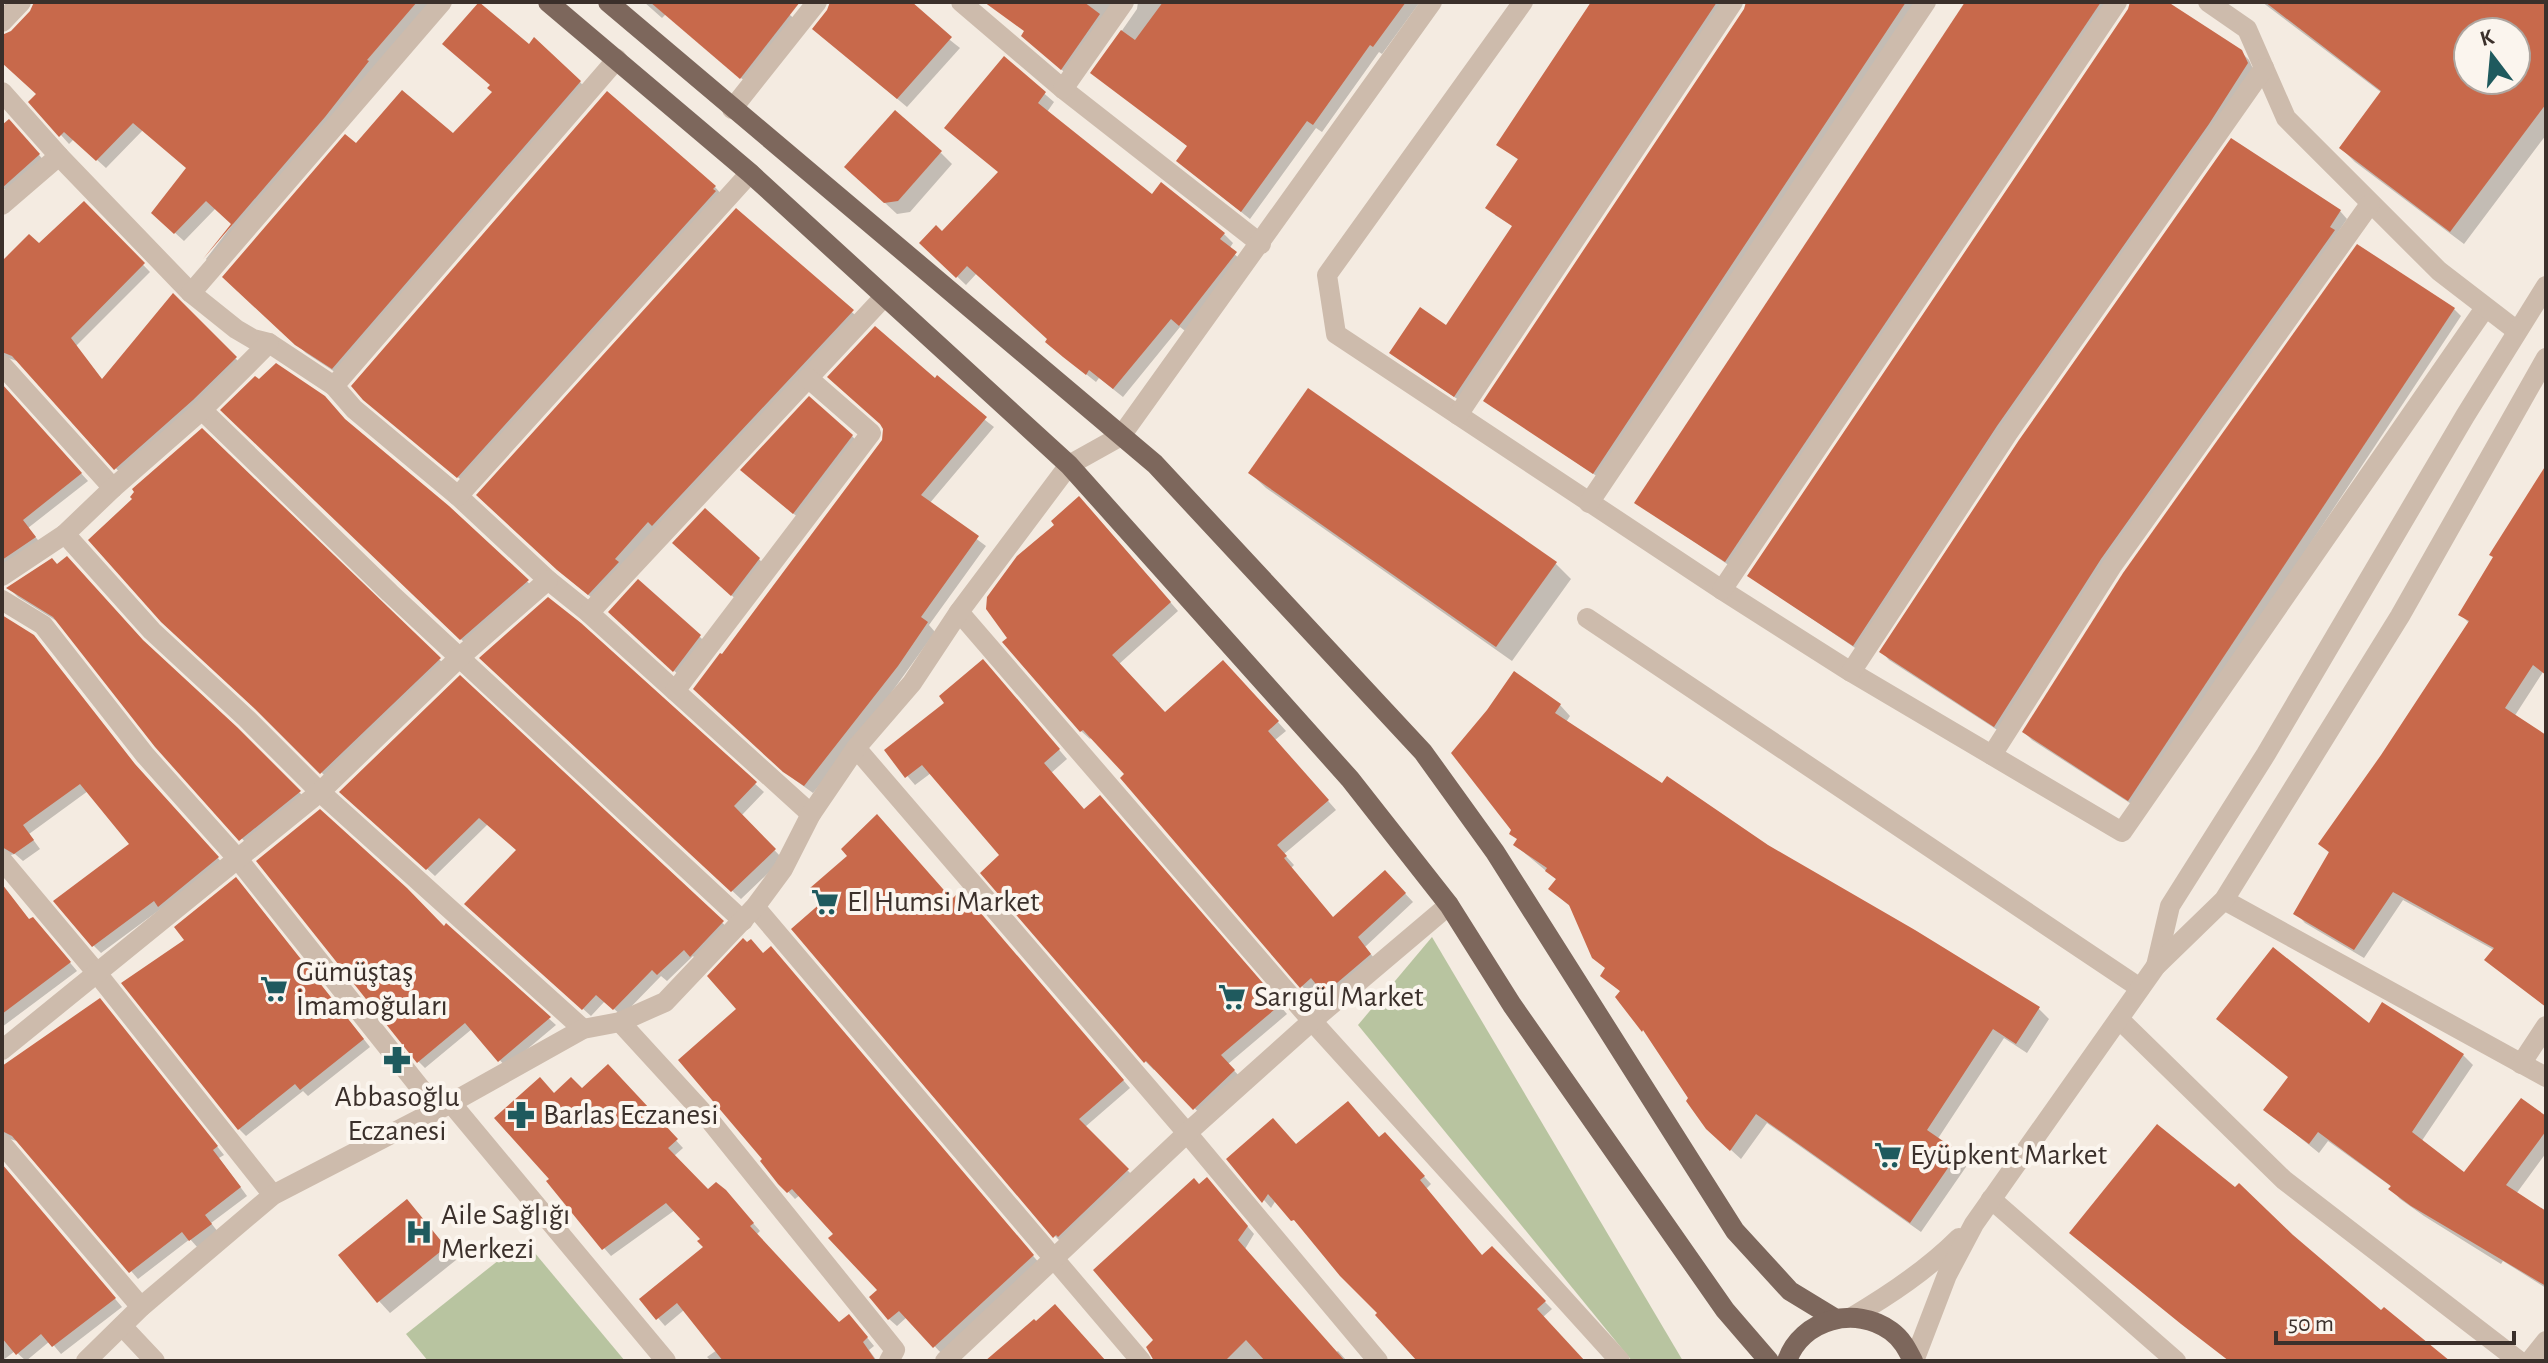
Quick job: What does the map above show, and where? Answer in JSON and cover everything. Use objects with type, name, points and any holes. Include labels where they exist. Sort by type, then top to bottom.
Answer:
[{"type":"main road","points":[[548,2],[750,173],[1069,465],[1350,779],[1449,905],[1512,1005],[1725,1310],[1769,1361]]},
{"type":"main road","points":[[608,2],[1155,464],[1423,752],[1495,852],[1735,1231],[1790,1291],[1844,1318],[1872,1321],[1890,1330],[1904,1344],[1914,1361]]},
{"type":"main road","points":[[1787,1361],[1800,1339],[1816,1326],[1844,1318]]},
{"type":"street","points":[[2,22],[21,2]]},
{"type":"street","points":[[191,293],[442,2]]},
{"type":"street","points":[[732,109],[817,2]]},
{"type":"street","points":[[961,2],[1063,89],[1261,244]]},
{"type":"street","points":[[1063,89],[1124,2]]},
{"type":"street","points":[[86,1361],[141,1307],[273,1195],[583,1029],[620,1022],[665,1002],[749,914],[783,869],[811,814],[856,748],[912,683],[959,612],[1069,465],[1121,436],[1432,2]]},
{"type":"street","points":[[1523,2],[1327,275],[1336,334],[1589,503],[1851,672],[2122,832],[2485,308]]},
{"type":"street","points":[[1458,415],[1733,2]]},
{"type":"street","points":[[1589,503],[1926,2]]},
{"type":"street","points":[[1722,590],[2117,2]]},
{"type":"street","points":[[2208,2],[2247,29],[2286,118],[2439,271],[2517,331]]},
{"type":"street","points":[[334,386],[617,59]]},
{"type":"street","points":[[1851,672],[2008,433],[2264,68]]},
{"type":"street","points":[[2,92],[191,293],[236,329],[253,339],[269,343],[334,386],[354,409],[458,496],[811,814]]},
{"type":"street","points":[[2,205],[59,156]]},
{"type":"street","points":[[458,496],[750,173]]},
{"type":"street","points":[[1992,755],[2112,566],[2370,204]]},
{"type":"street","points":[[2156,966],[2170,906],[2266,754],[2546,286]]},
{"type":"street","points":[[589,613],[884,297]]},
{"type":"street","points":[[2,576],[65,534],[202,410],[269,343]]},
{"type":"street","points":[[1914,1361],[1926,1323],[1947,1275],[1974,1224],[2156,966],[2224,900],[2400,616],[2546,358]]},
{"type":"street","points":[[2,365],[113,488]]},
{"type":"street","points":[[675,691],[871,433],[808,378]]},
{"type":"street","points":[[202,410],[459,658],[749,914],[1054,1258],[1141,1361]]},
{"type":"street","points":[[65,534],[152,631],[320,792],[583,1029]]},
{"type":"street","points":[[2,1050],[320,792],[459,658],[548,580]]},
{"type":"street","points":[[2,600],[43,625],[145,755],[237,858],[444,1106],[666,1361]]},
{"type":"street","points":[[959,612],[1312,1021],[1620,1361]]},
{"type":"street","points":[[1587,618],[2140,988]]},
{"type":"street","points":[[856,748],[1187,1133],[1378,1361]]},
{"type":"street","points":[[2,860],[96,972],[273,1195]]},
{"type":"street","points":[[2224,900],[2546,1077]]},
{"type":"street","points":[[945,1361],[1187,1133],[1312,1021],[1449,905]]},
{"type":"street","points":[[2119,1019],[2284,1180],[2519,1361]]},
{"type":"street","points":[[620,1022],[708,1118],[895,1350],[889,1361]]},
{"type":"street","points":[[2521,1064],[2546,1026]]},
{"type":"street","points":[[2,1144],[141,1307]]},
{"type":"street","points":[[1991,1199],[2176,1361]]},
{"type":"street","points":[[1844,1318],[1891,1294],[1934,1263],[1974,1224]]},
{"type":"street","points":[[122,1326],[155,1361]]},
{"type":"street","points":[[2530,1361],[2546,1341]]},
{"type":"green space","points":[[1432,937],[1683,1361],[1632,1361],[1358,1025]]},
{"type":"green space","points":[[524,1240],[625,1361],[428,1361],[406,1334]]},
{"type":"building","points":[[34,2],[417,2],[367,60],[325,117],[203,259],[231,224],[206,201],[174,234],[151,213],[186,168],[133,123],[96,161],[64,132],[59,137],[28,102],[36,94],[2,63],[2,35],[11,31],[30,11]]},
{"type":"building","points":[[479,2],[529,44],[534,37],[581,81],[332,369],[295,345],[222,277],[345,134],[356,143],[402,90],[453,133],[492,92],[487,88],[490,85],[442,44]]},
{"type":"building","points":[[650,2],[800,2],[740,79]]},
{"type":"building","points":[[830,2],[912,2],[952,37],[897,99],[812,29]]},
{"type":"building","points":[[984,2],[1084,2],[1100,14],[1061,70],[1021,36],[1024,31]]},
{"type":"building","points":[[1163,2],[1406,2],[1373,47],[1370,45],[1313,125],[1307,121],[1241,212],[1176,161],[1187,146],[1090,73],[1121,30],[1135,40]]},
{"type":"building","points":[[1591,2],[1717,2],[1454,397],[1389,353],[1420,307],[1446,325],[1512,226],[1485,208],[1518,159],[1496,145]]},
{"type":"building","points":[[1746,2],[1906,2],[1593,474],[1483,401]]},
{"type":"building","points":[[1965,2],[2101,2],[1725,562],[1634,503]]},
{"type":"building","points":[[2130,2],[2168,2],[2242,50],[2248,63],[2209,124],[1997,426],[1853,646],[1747,576]]},
{"type":"building","points":[[2265,2],[2546,2],[2546,104],[2450,232],[2339,148],[2381,91]]},
{"type":"building","points":[[1004,56],[1046,92],[1038,103],[1152,194],[1161,182],[1225,233],[1220,239],[1237,252],[1179,326],[1171,319],[1113,389],[1089,370],[1086,375],[1045,342],[1047,339],[967,266],[956,278],[919,243],[936,225],[942,231],[998,172],[944,128]]},
{"type":"building","points":[[607,91],[716,186],[713,189],[716,191],[457,478],[363,400],[351,386]]},
{"type":"building","points":[[895,110],[942,151],[898,201],[884,203],[844,167]]},
{"type":"building","points":[[9,119],[40,154],[2,188],[2,125]]},
{"type":"building","points":[[2231,138],[2341,210],[2330,227],[2335,230],[2101,559],[1994,727],[1879,652],[2019,440]]},
{"type":"building","points":[[84,201],[145,263],[71,338],[102,379],[173,293],[237,357],[114,470],[12,356],[2,352],[2,261],[29,234],[39,243]]},
{"type":"building","points":[[736,208],[854,310],[652,526],[648,522],[615,559],[619,562],[588,595],[476,495]]},
{"type":"building","points":[[2357,244],[2455,308],[2128,801],[2022,732],[2123,573]]},
{"type":"building","points":[[875,326],[935,378],[937,375],[987,417],[921,495],[979,536],[921,617],[928,622],[898,666],[804,786],[783,772],[693,689],[882,440],[880,424],[827,377]]},
{"type":"building","points":[[276,363],[325,396],[345,419],[449,506],[529,580],[460,640],[220,410],[255,376],[259,379]]},
{"type":"building","points":[[2,384],[82,473],[23,520],[36,537],[2,560]]},
{"type":"building","points":[[1308,388],[1557,562],[1496,647],[1248,473]]},
{"type":"building","points":[[809,396],[853,435],[793,514],[740,470]]},
{"type":"building","points":[[202,428],[441,658],[320,774],[161,622],[88,540],[132,499],[132,489]]},
{"type":"building","points":[[2546,465],[2546,675],[2533,665],[2505,708],[2546,735],[2546,1007],[2484,960],[2494,948],[2393,892],[2354,950],[2293,914],[2329,852],[2318,844],[2469,621],[2458,615],[2493,557],[2489,555]]},
{"type":"building","points":[[1079,496],[1171,602],[1112,655],[1165,712],[1223,660],[1279,721],[1268,731],[1329,800],[1277,845],[1287,856],[1284,858],[1333,917],[1385,870],[1406,893],[1358,937],[1371,954],[1324,994],[1311,978],[1300,988],[1120,778],[1124,774],[1083,730],[1080,732],[1002,642],[1007,638],[986,609],[987,597],[1017,556],[1054,525],[1051,521]]},
{"type":"building","points":[[705,508],[760,558],[731,596],[672,543]]},
{"type":"building","points":[[67,556],[143,640],[301,791],[239,841],[155,747],[53,617],[6,588],[52,558],[57,564]]},
{"type":"building","points":[[638,579],[701,635],[673,672],[608,612]]},
{"type":"building","points":[[548,597],[581,623],[757,782],[734,806],[776,849],[731,892],[479,658]]},
{"type":"building","points":[[2,615],[34,635],[135,764],[219,857],[158,907],[154,901],[92,947],[53,901],[129,844],[80,784],[23,825],[34,840],[14,854],[2,847]]},
{"type":"building","points":[[983,659],[1060,749],[1044,763],[1084,809],[1100,795],[1281,1004],[1221,1055],[1235,1070],[1193,1110],[1146,1061],[1144,1063],[980,873],[999,855],[922,765],[905,778],[884,750],[944,703],[939,696]]},
{"type":"building","points":[[1514,671],[1561,704],[1555,713],[1662,783],[1667,776],[1768,845],[2040,1007],[2016,1044],[1993,1029],[1927,1130],[1959,1152],[1910,1223],[1756,1114],[1730,1151],[1706,1129],[1643,1030],[1615,997],[1620,991],[1600,976],[1605,968],[1592,958],[1569,905],[1548,889],[1556,879],[1545,871],[1547,868],[1513,845],[1517,839],[1509,834],[1511,830],[1451,753]]},
{"type":"building","points":[[460,675],[724,921],[690,957],[684,950],[657,975],[652,970],[613,1010],[596,995],[582,1010],[464,904],[516,850],[479,818],[426,870],[339,792]]},
{"type":"building","points":[[320,809],[444,926],[446,923],[551,1017],[498,1062],[465,1023],[417,1063],[256,861]]},
{"type":"building","points":[[877,814],[943,889],[953,898],[961,890],[1124,1080],[1079,1119],[1129,1169],[1058,1237],[1053,1238],[791,929],[822,902],[810,888],[847,856],[841,849]]},
{"type":"building","points":[[236,877],[364,1039],[300,1090],[295,1084],[238,1130],[121,983],[184,940],[174,927]]},
{"type":"building","points":[[2,884],[29,919],[33,917],[71,962],[2,1014]]},
{"type":"building","points":[[743,938],[747,942],[751,939],[763,953],[771,946],[1034,1255],[933,1348],[899,1311],[888,1320],[869,1297],[877,1290],[828,1238],[833,1234],[792,1189],[787,1193],[778,1184],[760,1161],[762,1159],[678,1060],[736,1009],[707,976]]},
{"type":"building","points":[[2273,947],[2369,1023],[2382,1002],[2464,1054],[2412,1132],[2464,1172],[2521,1098],[2546,1116],[2546,1131],[2506,1185],[2546,1211],[2546,1286],[2411,1206],[2388,1189],[2391,1186],[2318,1132],[2309,1144],[2263,1110],[2288,1077],[2216,1019]]},
{"type":"building","points":[[100,998],[218,1146],[213,1150],[241,1187],[205,1215],[212,1224],[189,1241],[182,1232],[129,1273],[12,1136],[2,1131],[2,1066]]},
{"type":"building","points":[[608,1064],[678,1139],[668,1148],[708,1189],[716,1182],[726,1190],[754,1223],[750,1226],[839,1322],[849,1314],[868,1337],[863,1342],[876,1361],[723,1361],[677,1303],[656,1320],[639,1299],[703,1247],[697,1241],[700,1239],[666,1203],[602,1250],[546,1181],[549,1179],[494,1118],[540,1077],[554,1093],[571,1077],[582,1088]]},
{"type":"building","points":[[1348,1101],[1379,1137],[1385,1132],[1425,1176],[1420,1180],[1482,1255],[1492,1246],[1546,1301],[1537,1309],[1585,1361],[1417,1361],[1294,1220],[1291,1221],[1268,1194],[1262,1203],[1226,1159],[1273,1118],[1296,1144]]},
{"type":"building","points":[[2157,1124],[2235,1187],[2239,1183],[2293,1235],[2381,1310],[2384,1307],[2450,1361],[2229,1361],[2181,1324],[2069,1233]]},
{"type":"building","points":[[2,1164],[116,1298],[52,1347],[41,1334],[16,1355],[2,1338]]},
{"type":"building","points":[[1207,1177],[1248,1226],[1238,1240],[1345,1361],[1265,1361],[1246,1340],[1225,1361],[1154,1361],[1146,1347],[1153,1340],[1093,1270],[1194,1178],[1199,1184]]},
{"type":"building","points":[[407,1199],[446,1247],[377,1303],[338,1255]]},
{"type":"building","points":[[1055,1304],[1106,1361],[985,1361],[1034,1319],[1036,1321]]},
{"type":"place","name":"El Humsi Market","points":[[825,902]]},
{"type":"place","name":"Gümüştaş İmamoğuları","points":[[274,989]]},
{"type":"place","name":"Sarıgül Market","points":[[1232,997]]},
{"type":"place","name":"Abbasoğlu Eczanesi","points":[[397,1060]]},
{"type":"place","name":"Barlas Eczanesi","points":[[521,1115]]},
{"type":"place","name":"Eyüpkent Market","points":[[1888,1155]]},
{"type":"place","name":"Aile Sağlığı Merkezi","points":[[419,1232]]}]
